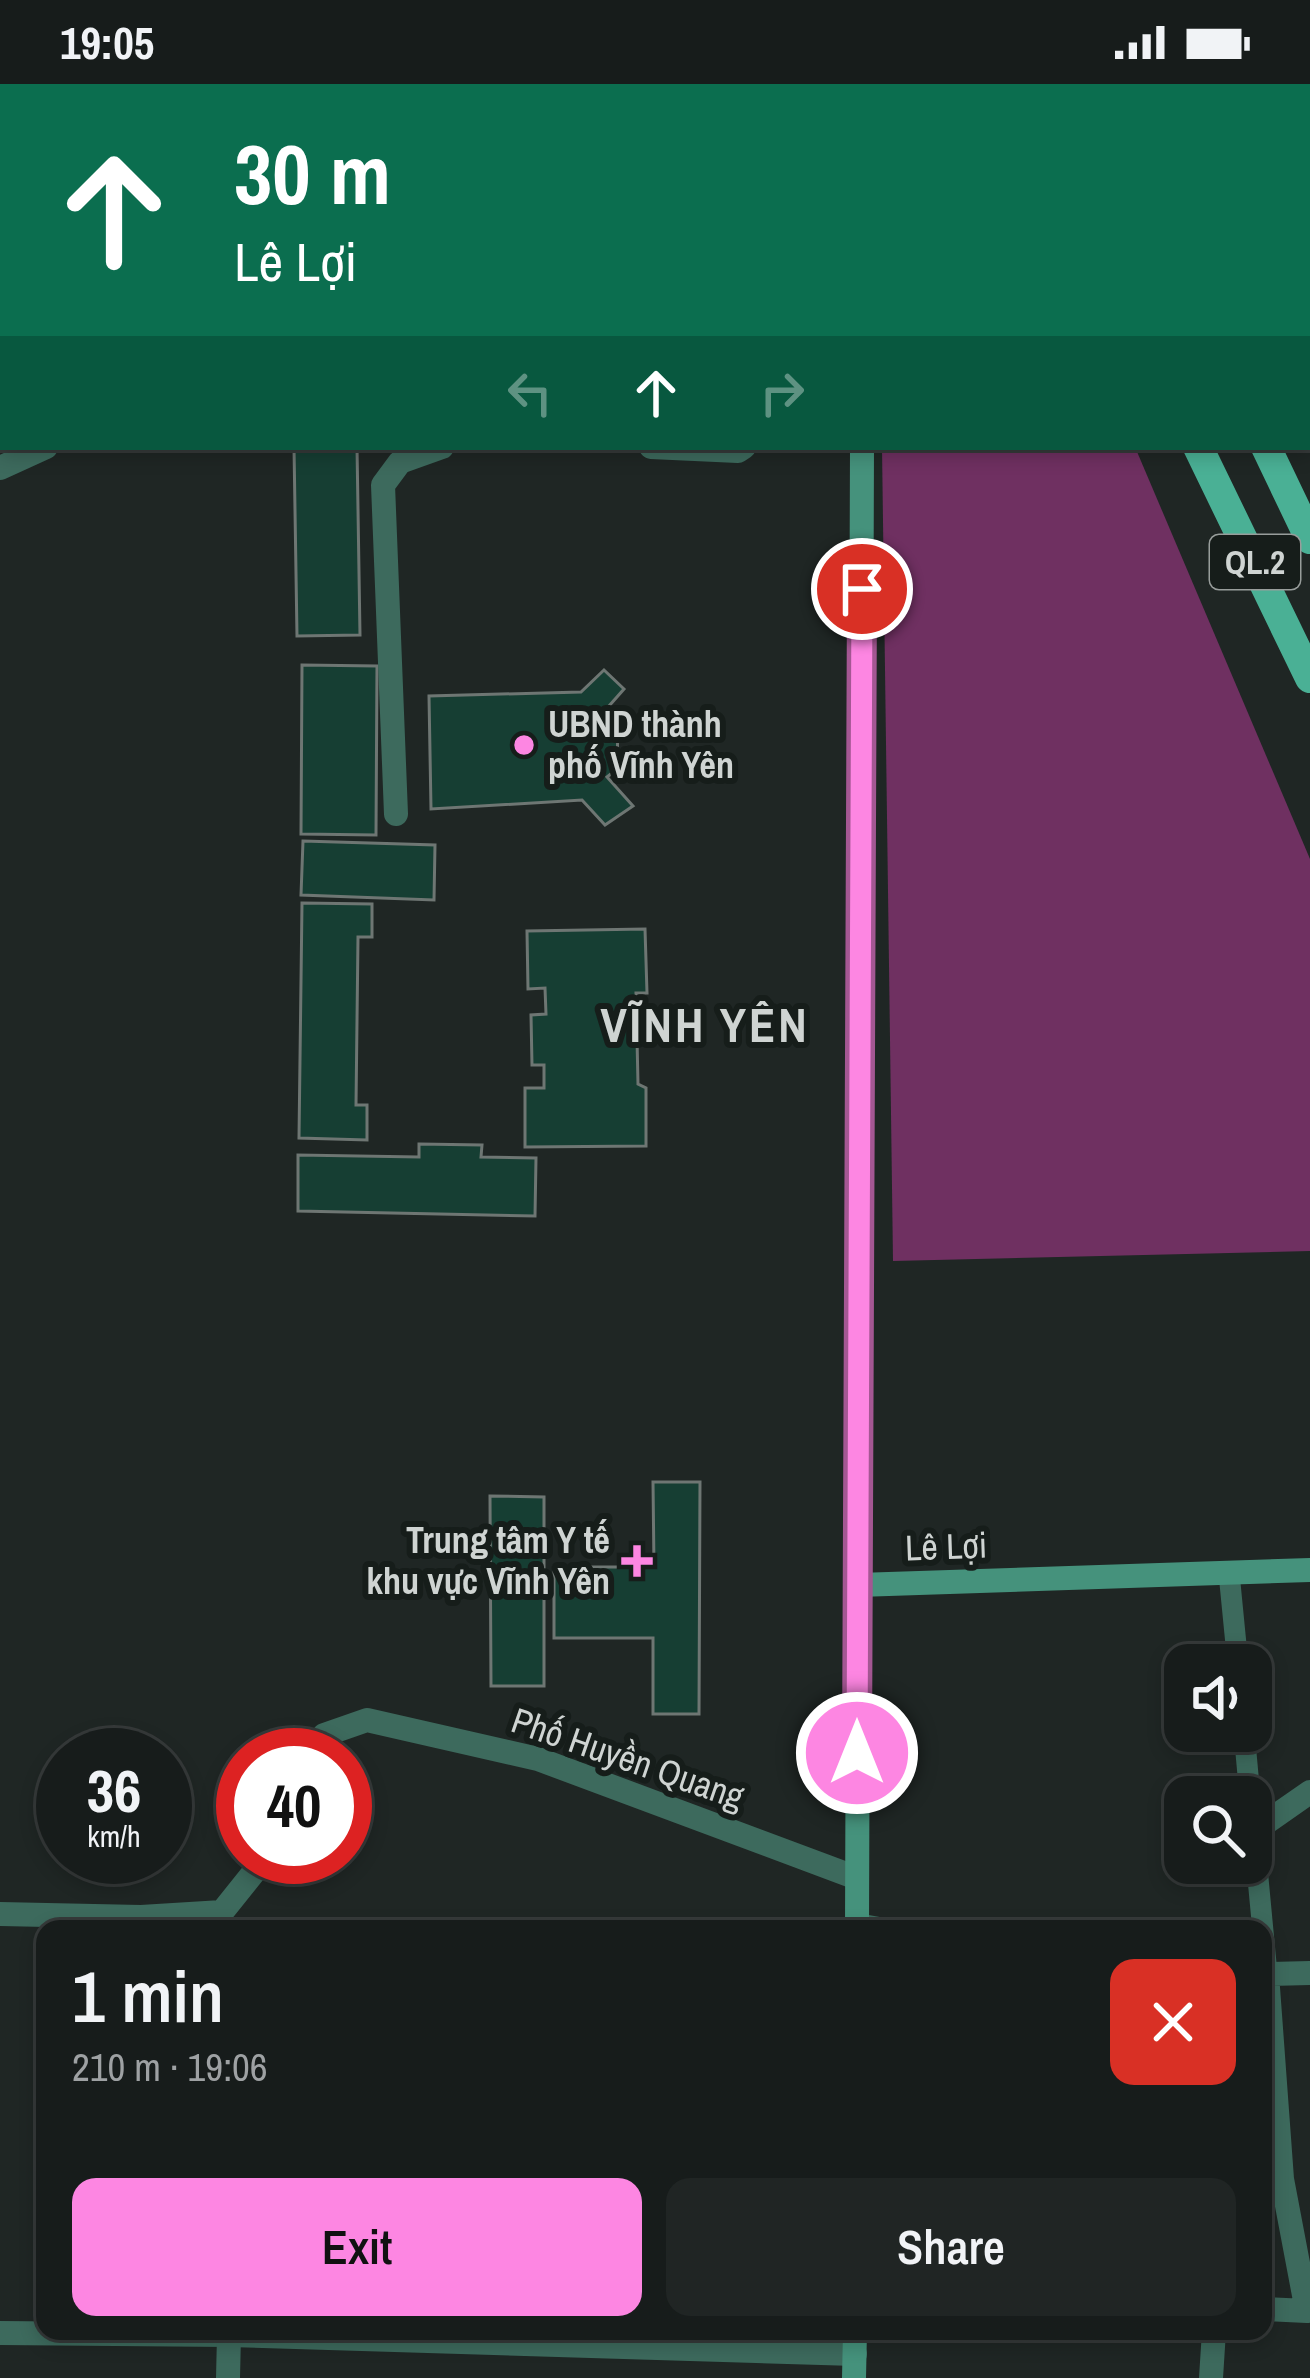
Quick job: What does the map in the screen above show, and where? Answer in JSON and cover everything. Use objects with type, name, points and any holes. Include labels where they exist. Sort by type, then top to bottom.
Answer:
[{"type":"main road","name":"QL.2","points":[[1199,450],[1310,678]]},
{"type":"main road","name":"QL.2","points":[[1267,450],[1310,539]]},
{"type":"street","points":[[0,468],[39,450]]},
{"type":"street","points":[[396,814],[383,485],[400,462],[434,450]]},
{"type":"street","points":[[703,450],[740,450]]},
{"type":"street","name":"Lê Lợi","points":[[862,450],[858,1585],[1310,1570]]},
{"type":"street","points":[[858,1585],[857,1878],[864,1920]]},
{"type":"street","name":"Phố Huyền Quang","points":[[344,1728],[367,1720],[538,1759],[857,1878]]},
{"type":"street","points":[[1272,1818],[1310,1792]]},
{"type":"street","points":[[0,1914],[141,1918],[222,1912],[244,1884]]},
{"type":"street","points":[[1272,1984],[1310,1973]]},
{"type":"street","points":[[1272,2051],[1282,2180],[1307,2312],[1272,2310]]},
{"type":"street","points":[[0,2333],[36,2333]]},
{"type":"street","points":[[228,2378],[229,2340]]},
{"type":"street","points":[[394,2340],[855,2354]]},
{"type":"street","points":[[1211,2378],[1213,2340]]},
{"type":"lane","points":[[1228,1573],[1236,1644]]},
{"type":"lane","points":[[1258,1884],[1261,1920]]},
{"type":"shaded area","points":[[882,450],[1136,450],[1310,859],[1310,1251],[893,1261]]},
{"type":"building","points":[[294,450],[357,450],[360,635],[297,636]]},
{"type":"building","points":[[302,665],[377,666],[376,835],[301,834]]},
{"type":"building","name":"UBND thành phố Vĩnh Yên","points":[[604,670],[624,689],[609,706],[618,722],[617,769],[607,777],[633,806],[605,825],[582,800],[431,809],[429,696],[581,692]]},
{"type":"building","points":[[303,841],[435,845],[434,900],[301,895]]},
{"type":"building","points":[[302,903],[372,904],[372,937],[358,937],[356,1105],[367,1105],[367,1140],[299,1138]]},
{"type":"building","points":[[645,929],[647,993],[636,993],[638,1084],[646,1088],[646,1146],[525,1147],[525,1088],[544,1088],[544,1065],[532,1065],[531,1015],[546,1014],[545,988],[528,989],[527,931]]},
{"type":"building","points":[[419,1144],[482,1145],[481,1157],[536,1158],[535,1216],[298,1211],[298,1155],[419,1157]]},
{"type":"building","points":[[653,1482],[700,1482],[699,1714],[653,1714],[653,1638],[554,1638],[554,1567],[654,1567]]},
{"type":"building","points":[[490,1496],[544,1497],[544,1686],[491,1686]]},
{"type":"place","name":"UBND thành phố Vĩnh Yên","points":[[524,745]]},
{"type":"place","name":"Trung tâm Y tế khu vực Vĩnh Yên","points":[[637,1561]]},
{"type":"district","name":"VĨNH YÊN","points":[[705,1024]]},
{"type":"route","points":[[857,1753],[862,589]]}]
